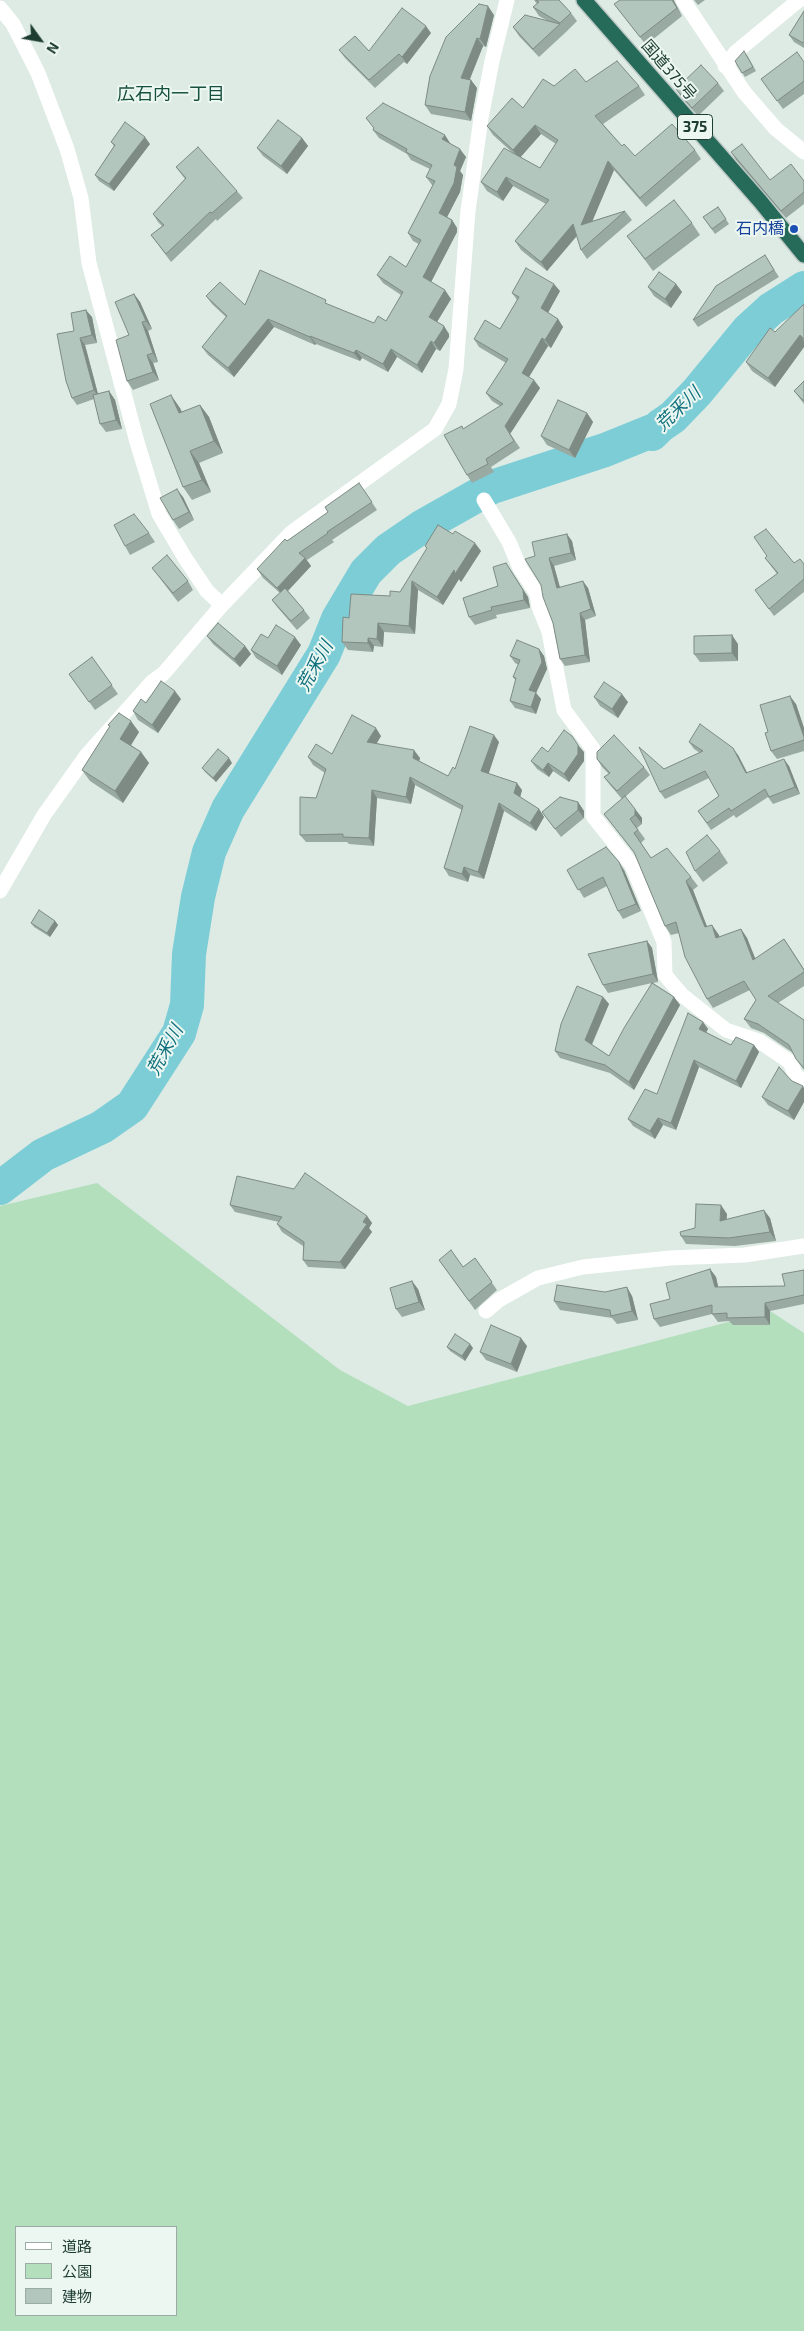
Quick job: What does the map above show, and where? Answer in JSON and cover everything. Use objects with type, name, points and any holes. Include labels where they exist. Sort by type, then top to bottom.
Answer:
[{"type":"highway","name":"国道375号","points":[[584,0],[760,201],[804,255]]},
{"type":"street","points":[[0,890],[44,816],[86,756],[152,682],[164,673],[222,605],[292,532],[435,430],[449,404],[456,369],[468,211],[492,62],[507,0]]},
{"type":"street","points":[[683,0],[744,92],[776,129],[804,152]]},
{"type":"street","points":[[725,66],[736,52],[799,0]]},
{"type":"street","points":[[0,8],[13,24],[38,73],[67,149],[81,198],[89,263],[137,442],[159,514],[207,591],[222,605]]},
{"type":"street","points":[[484,500],[509,542],[520,568],[537,594],[539,607],[549,632],[564,710],[592,749],[593,816],[632,865],[664,942],[665,975],[682,995],[726,1030],[759,1041],[790,1062],[795,1074],[804,1083]]},
{"type":"street","points":[[486,1310],[499,1300],[538,1278],[583,1267],[670,1258],[745,1255],[804,1246]]},
{"type":"green space","points":[[97,1183],[340,1370],[408,1406],[770,1311],[804,1333],[804,2331],[0,2331],[0,1206]]},
{"type":"building","points":[[536,0],[559,0],[571,13],[560,23],[533,7],[539,2]]},
{"type":"building","points":[[620,0],[672,0],[677,8],[640,37],[614,4]]},
{"type":"building","points":[[479,4],[488,6],[480,39],[477,38],[461,78],[471,80],[465,112],[425,105],[430,76],[446,37]]},
{"type":"building","points":[[402,8],[426,26],[402,57],[399,54],[369,80],[339,50],[355,36],[369,51]]},
{"type":"building","points":[[804,11],[804,42],[803,43],[789,35]]},
{"type":"building","points":[[525,15],[560,24],[533,49],[513,27]]},
{"type":"building","points":[[744,51],[753,67],[742,73],[735,61]]},
{"type":"building","points":[[797,52],[804,62],[804,81],[777,101],[761,79]]},
{"type":"building","points":[[617,61],[639,86],[595,116],[622,146],[624,144],[635,156],[672,124],[695,150],[640,198],[608,161],[581,225],[625,211],[581,250],[573,224],[541,262],[515,241],[549,200],[506,177],[497,192],[481,182],[504,148],[540,168],[558,140],[535,125],[513,150],[487,126],[512,98],[523,108],[543,79],[554,86],[575,69],[586,82]]},
{"type":"building","points":[[701,65],[718,83],[692,108],[676,89]]},
{"type":"building","points":[[383,103],[445,135],[442,139],[460,149],[454,165],[457,167],[454,183],[439,213],[452,220],[451,224],[423,277],[445,290],[429,317],[444,326],[443,329],[434,343],[431,341],[417,365],[391,349],[383,364],[356,350],[354,353],[268,319],[228,368],[202,347],[227,316],[206,296],[220,282],[245,305],[260,270],[326,300],[325,303],[374,323],[378,316],[386,321],[403,292],[377,275],[390,256],[406,267],[421,240],[408,233],[435,181],[426,177],[432,165],[406,152],[407,149],[373,130],[374,128],[366,118]]},
{"type":"building","points":[[278,120],[302,138],[281,166],[257,148]]},
{"type":"building","points":[[125,122],[145,137],[109,184],[95,175],[115,145],[111,142]]},
{"type":"building","points":[[742,144],[770,180],[791,164],[804,181],[804,192],[781,211],[731,152]]},
{"type":"building","points":[[198,147],[237,191],[212,213],[210,212],[166,254],[151,235],[164,225],[153,214],[186,178],[176,167]]},
{"type":"building","points":[[674,200],[692,223],[645,259],[627,236]]},
{"type":"building","points":[[718,207],[726,219],[712,229],[703,217]]},
{"type":"building","points":[[765,255],[774,270],[693,320],[716,286]]},
{"type":"building","points":[[526,268],[554,284],[541,308],[558,319],[545,340],[542,338],[522,373],[534,380],[505,426],[514,441],[486,459],[488,464],[467,475],[444,435],[462,426],[463,429],[503,404],[486,393],[508,359],[474,339],[485,320],[500,329],[519,297],[512,293]]},
{"type":"building","points":[[659,272],[676,284],[665,299],[648,287]]},
{"type":"building","points":[[134,294],[146,321],[142,322],[153,353],[147,355],[153,372],[127,381],[116,340],[129,335],[115,302]]},
{"type":"building","points":[[804,304],[804,339],[800,335],[768,378],[746,362],[770,328],[775,332]]},
{"type":"building","points":[[86,310],[92,335],[80,338],[94,390],[72,398],[66,381],[57,334],[74,331],[71,313]]},
{"type":"building","points":[[804,381],[804,401],[794,391]]},
{"type":"building","points":[[109,391],[116,420],[100,424],[93,395]]},
{"type":"building","points":[[171,395],[179,413],[200,405],[214,441],[190,451],[202,480],[183,487],[150,404]]},
{"type":"building","points":[[558,400],[587,413],[569,450],[541,436]]},
{"type":"building","points":[[359,483],[372,502],[299,553],[305,558],[277,588],[257,569],[285,539],[287,541],[328,512],[325,507]]},
{"type":"building","points":[[177,489],[189,512],[173,520],[160,498]]},
{"type":"building","points":[[134,514],[149,533],[125,546],[114,525]]},
{"type":"building","points":[[438,525],[453,534],[455,531],[475,543],[455,574],[454,570],[437,597],[412,581],[409,626],[378,623],[377,639],[368,638],[368,643],[342,642],[343,617],[349,618],[351,594],[390,596],[390,591],[400,592],[427,548],[425,546]]},
{"type":"building","points":[[766,529],[794,563],[800,559],[804,564],[804,579],[769,609],[755,590],[778,573],[765,558],[767,556],[754,537]]},
{"type":"building","points":[[567,534],[571,553],[549,558],[557,588],[583,581],[591,609],[580,613],[585,655],[560,659],[553,623],[543,597],[541,585],[525,559],[535,556],[532,542]]},
{"type":"building","points":[[167,555],[188,581],[173,593],[152,568]]},
{"type":"building","points":[[506,563],[523,590],[524,600],[491,607],[492,610],[469,617],[463,598],[498,586],[493,567]]},
{"type":"building","points":[[285,588],[304,610],[291,621],[272,600]]},
{"type":"building","points":[[218,623],[245,646],[234,659],[207,636]]},
{"type":"building","points":[[276,625],[295,637],[277,666],[251,650],[261,634],[268,638]]},
{"type":"building","points":[[732,635],[732,653],[694,654],[694,636]]},
{"type":"building","points":[[517,640],[539,649],[542,662],[529,690],[536,692],[531,707],[510,701],[516,678],[513,677],[520,660],[510,656]]},
{"type":"building","points":[[92,657],[112,685],[89,702],[69,674]]},
{"type":"building","points":[[161,681],[175,691],[152,725],[133,711],[141,699],[146,703]]},
{"type":"building","points":[[604,682],[622,694],[612,709],[594,697]]},
{"type":"building","points":[[790,696],[804,740],[771,751],[765,733],[768,732],[760,705]]},
{"type":"building","points":[[119,713],[131,721],[120,739],[141,752],[115,791],[82,770],[110,726],[108,725]]},
{"type":"building","points":[[352,715],[376,728],[367,742],[414,750],[413,758],[448,776],[453,767],[455,769],[470,726],[494,735],[481,771],[517,783],[514,793],[539,809],[530,823],[499,803],[478,872],[464,867],[462,874],[444,868],[463,806],[410,777],[406,797],[372,790],[369,838],[343,837],[343,834],[300,835],[300,797],[316,798],[326,769],[308,757],[316,744],[332,754]]},
{"type":"building","points":[[700,724],[733,748],[746,773],[784,759],[795,787],[769,797],[765,789],[731,811],[729,808],[707,823],[698,811],[719,796],[705,771],[660,792],[639,747],[664,769],[703,751],[689,742]]},
{"type":"building","points":[[564,730],[572,736],[578,745],[578,754],[564,774],[548,763],[543,770],[531,761],[542,747],[548,752]]},
{"type":"building","points":[[614,735],[644,767],[617,791],[604,777],[610,773],[597,759],[597,752]]},
{"type":"building","points":[[218,749],[229,758],[213,778],[202,768]]},
{"type":"building","points":[[625,796],[635,809],[635,815],[630,819],[638,830],[634,833],[651,858],[667,848],[691,877],[686,881],[705,927],[712,925],[716,938],[741,929],[753,960],[784,939],[804,972],[768,996],[804,1020],[804,1068],[796,1059],[789,1045],[758,1024],[744,1019],[756,1000],[744,981],[707,999],[685,957],[676,922],[665,926],[634,852],[604,814]]},
{"type":"building","points":[[560,797],[578,802],[578,810],[555,829],[542,812]]},
{"type":"building","points":[[707,835],[720,851],[695,871],[686,852]]},
{"type":"building","points":[[606,847],[619,862],[636,904],[618,911],[603,877],[578,890],[567,870]]},
{"type":"building","points":[[39,910],[55,921],[47,933],[31,923]]},
{"type":"building","points":[[647,941],[653,974],[603,985],[588,954]]},
{"type":"building","points":[[652,983],[674,997],[629,1082],[605,1065],[555,1051],[561,1024],[577,986],[603,997],[585,1040],[609,1056]]},
{"type":"building","points":[[688,1013],[703,1022],[699,1029],[731,1045],[736,1037],[754,1045],[736,1081],[694,1060],[671,1123],[658,1118],[650,1131],[628,1119],[645,1089],[657,1094]]},
{"type":"building","points":[[779,1067],[792,1081],[803,1086],[788,1111],[762,1097]]},
{"type":"building","points":[[305,1173],[367,1216],[363,1222],[367,1224],[340,1262],[303,1260],[304,1242],[277,1224],[282,1217],[230,1205],[237,1176],[294,1189]]},
{"type":"building","points":[[696,1204],[721,1205],[720,1221],[764,1210],[770,1232],[729,1238],[681,1236],[680,1232],[695,1228]]},
{"type":"building","points":[[451,1250],[463,1267],[475,1258],[492,1282],[469,1301],[439,1260]]},
{"type":"building","points":[[710,1269],[715,1287],[785,1286],[782,1274],[804,1270],[804,1295],[765,1303],[765,1317],[727,1318],[727,1313],[712,1314],[712,1305],[654,1319],[650,1304],[670,1299],[666,1283]]},
{"type":"building","points":[[412,1281],[419,1302],[396,1309],[390,1288]]},
{"type":"building","points":[[557,1285],[605,1292],[627,1287],[632,1311],[611,1316],[610,1310],[554,1301]]},
{"type":"building","points":[[491,1325],[521,1338],[511,1364],[480,1352]]},
{"type":"building","points":[[455,1334],[470,1344],[462,1356],[447,1347]]},
{"type":"waterway","name":"荒釆川","points":[[0,1188],[43,1155],[102,1127],[132,1106],[179,1033],[187,1005],[189,954],[198,897],[209,852],[228,809],[324,654],[338,619],[366,572],[388,550],[423,526],[492,487],[605,450],[652,431],[652,434],[673,417],[697,392],[748,330],[771,309],[804,288]]},
{"type":"place","name":"石内橋","points":[[794,229]]},
{"type":"district","name":"広石内一丁目","points":[[171,94]]}]
